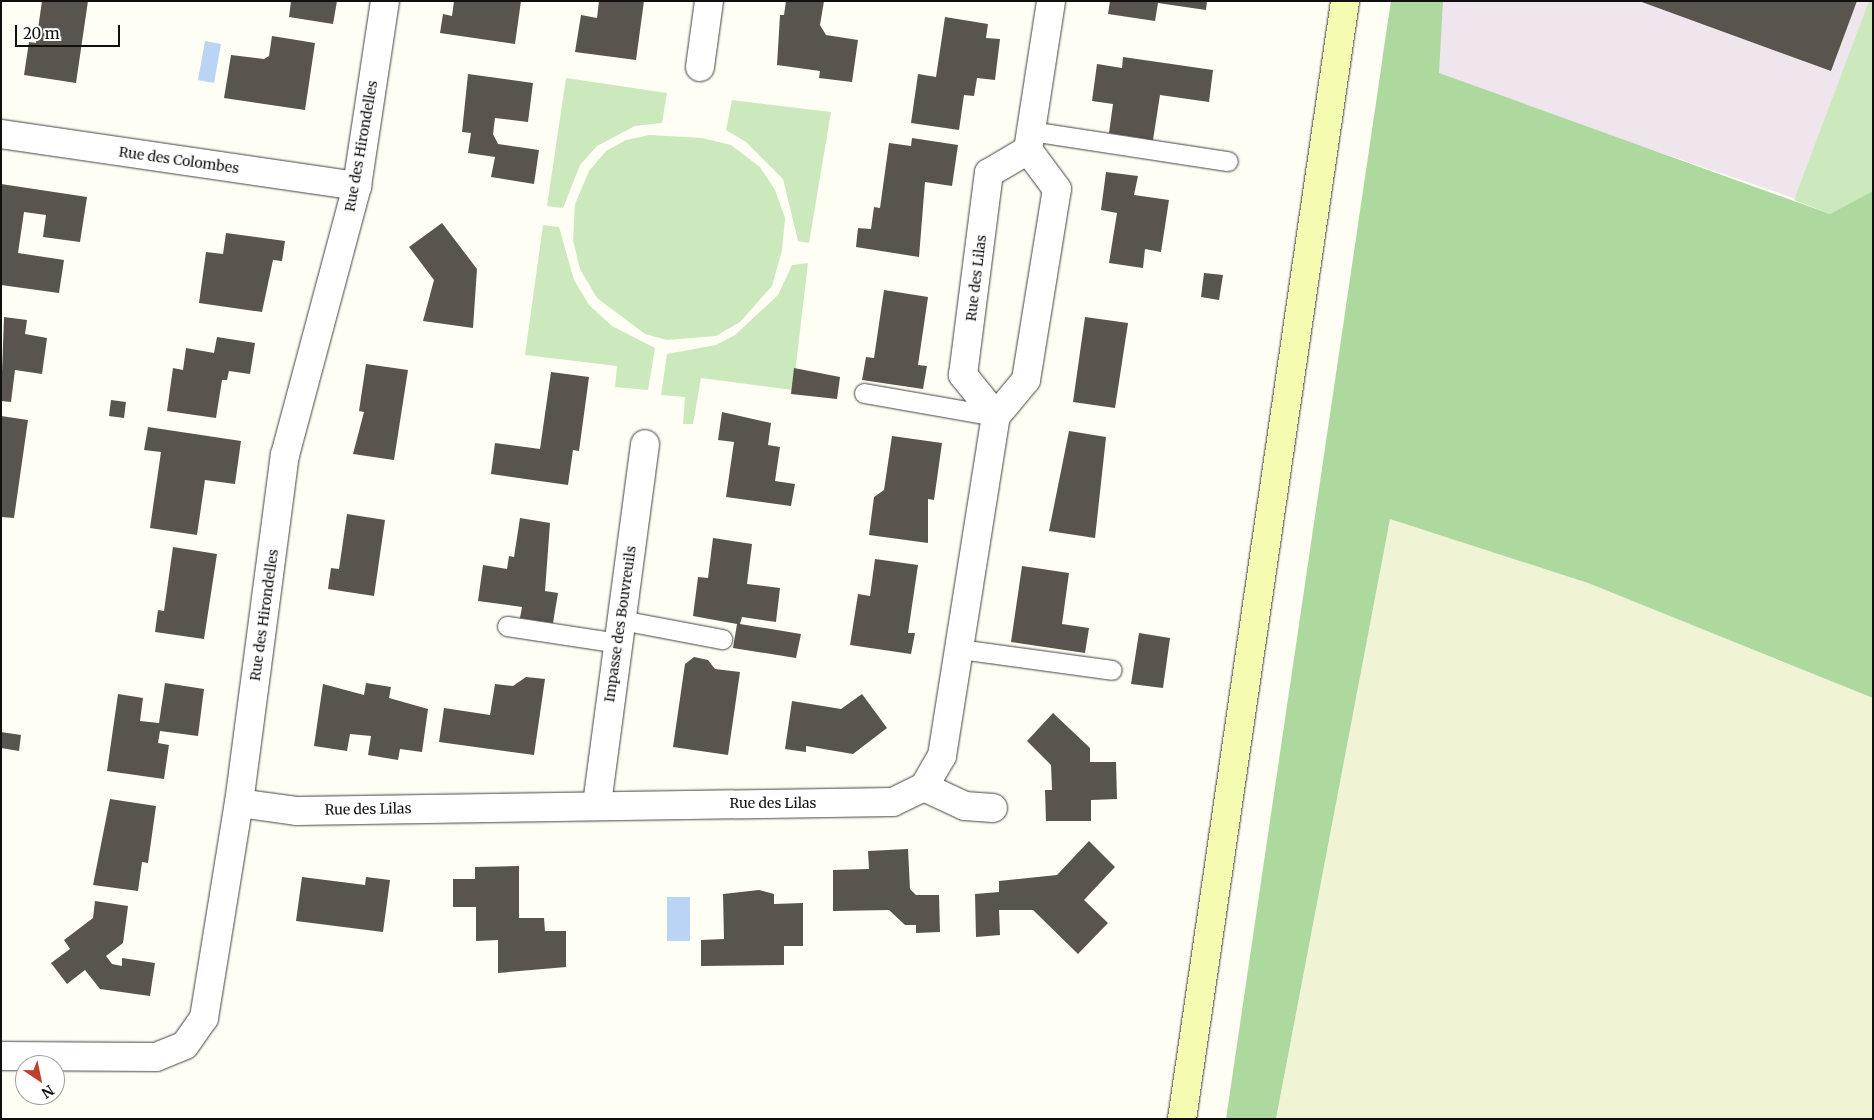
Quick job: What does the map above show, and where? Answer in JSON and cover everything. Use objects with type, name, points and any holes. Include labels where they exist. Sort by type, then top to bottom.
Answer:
[{"type":"street","name":"Rue des Hirondelles","points":[[1,1056],[156,1057],[185,1045],[204,1018],[239,803],[285,455],[357,186],[385,1]]},
{"type":"street","points":[[700,67],[709,1]]},
{"type":"street","points":[[992,808],[965,806],[924,787],[942,756],[996,416],[1026,380],[1057,189],[1029,140],[1051,1]]},
{"type":"street","points":[[1182,1119],[1345,1]]},
{"type":"street","name":"Rue des Colombes","points":[[1,134],[357,186]]},
{"type":"street","name":"Rue des Lilas","points":[[996,416],[963,375],[989,173],[1029,140]]},
{"type":"street","name":"Impasse des Bouvreuils","points":[[597,804],[645,444]]},
{"type":"street","name":"Rue des Lilas","points":[[239,803],[297,811],[597,804],[893,802],[924,787]]},
{"type":"lane","points":[[1029,140],[1228,161]]},
{"type":"lane","points":[[864,393],[996,416]]},
{"type":"lane","points":[[507,626],[722,639]]},
{"type":"lane","points":[[959,649],[1112,670]]},
{"type":"shaded area","points":[[1391,1],[1873,1],[1873,225],[1382,58]]},
{"type":"green space","points":[[1391,1],[1443,1],[1439,73],[1830,214],[1873,191],[1873,698],[1588,583],[1390,519],[1276,1119],[1226,1119]]},
{"type":"green space","points":[[1869,1],[1873,1],[1873,191],[1830,214],[1794,200]]},
{"type":"green space","points":[[566,78],[667,93],[662,123],[635,126],[597,146],[580,165],[563,208],[547,206]]},
{"type":"green space","points":[[732,100],[831,112],[809,243],[798,241],[783,179],[746,142],[726,130]]},
{"type":"green space","points":[[650,135],[702,138],[731,145],[760,167],[775,190],[785,218],[782,250],[772,286],[740,322],[716,336],[667,340],[645,334],[597,298],[580,269],[573,240],[575,204],[589,171],[606,151],[626,140]]},
{"type":"green space","points":[[543,225],[559,227],[574,280],[589,305],[612,326],[655,348],[648,390],[615,387],[617,366],[525,355]]},
{"type":"green space","points":[[808,263],[793,390],[701,378],[693,424],[683,424],[685,397],[661,395],[667,354],[716,345],[735,335],[778,295],[792,265]]},
{"type":"green space","points":[[1390,518],[1588,583],[1873,698],[1873,1119],[1276,1119]]},
{"type":"water","points":[[205,41],[221,44],[214,83],[198,80]]},
{"type":"water","points":[[667,897],[690,897],[690,941],[667,941]]},
{"type":"building","points":[[42,1],[88,1],[76,83],[24,75],[29,42],[36,43]]},
{"type":"building","points":[[291,1],[337,1],[333,24],[289,17]]},
{"type":"building","points":[[454,1],[521,1],[515,44],[440,33],[443,14],[452,16]]},
{"type":"building","points":[[599,1],[644,1],[636,60],[575,52],[581,15],[597,18]]},
{"type":"building","points":[[786,1],[824,1],[820,25],[826,35],[858,40],[852,82],[819,78],[820,71],[777,65],[780,15],[784,15]]},
{"type":"building","points":[[1110,1],[1207,1],[1206,10],[1158,3],[1155,21],[1108,14]]},
{"type":"building","points":[[1639,1],[1857,1],[1831,71]]},
{"type":"building","points":[[945,17],[988,24],[986,38],[1000,39],[995,80],[977,78],[974,96],[964,95],[959,130],[911,123],[918,74],[936,77]]},
{"type":"building","points":[[272,36],[315,43],[305,110],[224,98],[231,55],[264,59],[269,56]]},
{"type":"building","points":[[1123,57],[1213,70],[1209,102],[1160,95],[1153,140],[1109,133],[1113,104],[1092,101],[1097,64],[1122,68]]},
{"type":"building","points":[[468,74],[533,83],[528,122],[495,118],[493,134],[498,144],[539,150],[534,184],[491,177],[495,157],[468,153],[471,133],[462,132]]},
{"type":"building","points":[[912,138],[958,145],[952,186],[925,182],[919,257],[856,247],[858,228],[871,229],[874,207],[880,208],[889,143],[911,146]]},
{"type":"building","points":[[1106,172],[1138,176],[1134,195],[1169,200],[1161,252],[1145,249],[1143,268],[1109,263],[1117,213],[1101,210]]},
{"type":"building","points":[[1,184],[87,197],[80,242],[43,237],[46,215],[24,212],[18,253],[64,260],[59,293],[1,285]]},
{"type":"building","points":[[442,223],[477,269],[473,328],[423,321],[434,280],[409,247]]},
{"type":"building","points":[[226,233],[285,241],[282,261],[273,260],[262,312],[199,303],[206,252],[223,254]]},
{"type":"building","points":[[1204,273],[1223,275],[1219,300],[1201,297]]},
{"type":"building","points":[[884,290],[928,297],[918,365],[927,366],[923,389],[862,380],[866,357],[874,358]]},
{"type":"building","points":[[4,317],[27,320],[25,334],[47,338],[42,374],[15,370],[11,402],[1,401]]},
{"type":"building","points":[[1085,317],[1128,323],[1115,408],[1073,402]]},
{"type":"building","points":[[217,337],[255,343],[250,374],[229,371],[227,380],[222,380],[216,418],[167,411],[173,368],[183,370],[186,348],[214,353]]},
{"type":"building","points":[[366,364],[408,370],[394,460],[353,454],[364,412],[359,411]]},
{"type":"building","points":[[794,368],[840,377],[837,399],[791,394]]},
{"type":"building","points":[[551,372],[589,377],[579,451],[573,450],[568,485],[491,474],[495,443],[540,449]]},
{"type":"building","points":[[111,400],[126,402],[124,418],[109,416]]},
{"type":"building","points":[[722,412],[771,423],[768,445],[780,447],[775,481],[795,484],[791,506],[726,497],[734,442],[718,440]]},
{"type":"building","points":[[1,416],[28,420],[14,518],[1,517]]},
{"type":"building","points":[[148,427],[241,441],[235,484],[205,480],[197,535],[150,528],[161,452],[144,450]]},
{"type":"building","points":[[1069,431],[1106,437],[1095,538],[1049,531]]},
{"type":"building","points":[[892,436],[942,443],[934,500],[928,499],[928,543],[869,535],[874,497],[884,490]]},
{"type":"building","points":[[347,514],[385,520],[374,596],[328,589],[331,568],[339,569]]},
{"type":"building","points":[[520,518],[550,523],[545,591],[558,593],[553,623],[520,618],[522,607],[478,601],[483,565],[507,569],[509,556],[514,557]]},
{"type":"building","points":[[713,538],[752,544],[747,584],[780,588],[776,622],[742,617],[740,624],[801,634],[796,658],[733,648],[737,624],[693,616],[698,577],[708,578]]},
{"type":"building","points":[[173,547],[217,554],[204,639],[155,632],[158,610],[164,611]]},
{"type":"building","points":[[875,559],[918,565],[908,633],[915,633],[911,654],[850,645],[858,594],[870,596]]},
{"type":"building","points":[[1022,566],[1069,573],[1062,624],[1089,628],[1085,653],[1011,642]]},
{"type":"building","points":[[1139,633],[1170,638],[1163,688],[1131,684]]},
{"type":"building","points":[[694,657],[708,660],[715,669],[740,672],[728,755],[673,747],[685,664]]},
{"type":"building","points":[[526,677],[545,679],[534,755],[439,742],[444,708],[490,715],[495,684],[513,686]]},
{"type":"building","points":[[165,683],[204,689],[198,736],[160,731],[158,743],[169,745],[164,779],[107,771],[118,694],[143,698],[140,721],[159,723]]},
{"type":"building","points":[[366,683],[391,687],[389,698],[428,709],[422,752],[400,749],[398,760],[368,755],[371,736],[350,734],[347,751],[314,746],[323,684],[364,695]]},
{"type":"building","points":[[862,694],[887,728],[853,754],[806,746],[806,752],[785,749],[792,701],[841,709]]},
{"type":"building","points":[[1053,713],[1090,748],[1090,762],[1116,762],[1117,799],[1091,800],[1091,821],[1046,821],[1045,790],[1052,790],[1051,765],[1027,741]]},
{"type":"building","points":[[1,732],[21,735],[19,751],[1,748]]},
{"type":"building","points":[[110,799],[156,806],[148,863],[142,862],[138,891],[93,885]]},
{"type":"building","points":[[1089,841],[1115,867],[1084,900],[1108,923],[1078,954],[1033,910],[999,910],[1000,935],[976,937],[975,894],[999,892],[999,881],[1057,875]]},
{"type":"building","points":[[908,849],[910,889],[916,895],[939,895],[940,932],[916,933],[916,925],[905,925],[889,910],[833,911],[833,870],[869,869],[868,851]]},
{"type":"building","points":[[519,866],[519,918],[544,918],[545,931],[566,931],[566,967],[498,973],[498,940],[476,941],[476,907],[453,907],[453,879],[475,879],[475,867]]},
{"type":"building","points":[[302,877],[365,885],[366,877],[390,880],[383,932],[296,921]]},
{"type":"building","points":[[759,890],[774,894],[774,904],[803,903],[803,946],[784,946],[784,965],[701,966],[701,940],[724,939],[723,894]]},
{"type":"building","points":[[95,901],[128,906],[123,943],[106,956],[112,964],[122,966],[122,958],[155,963],[150,996],[100,989],[85,970],[67,984],[51,963],[70,949],[64,940],[93,918]]}]
